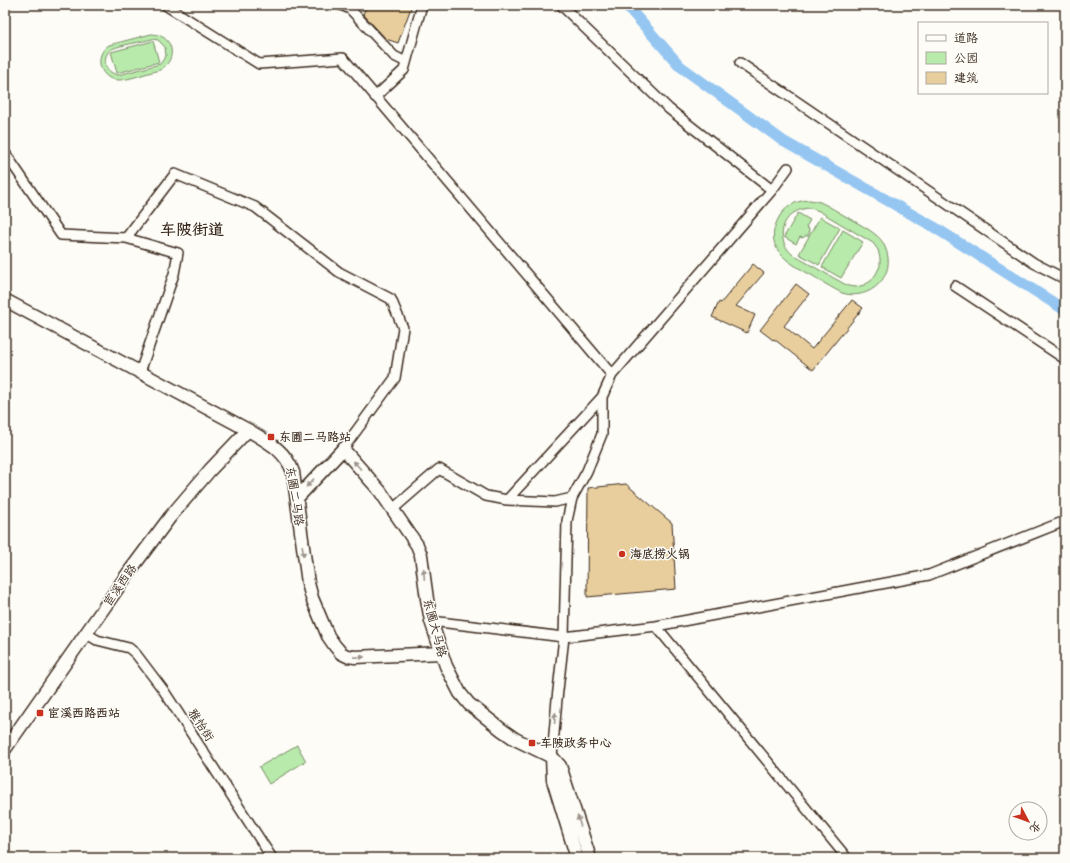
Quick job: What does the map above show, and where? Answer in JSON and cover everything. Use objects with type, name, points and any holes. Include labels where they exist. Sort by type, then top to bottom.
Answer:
[{"type":"street","points":[[165,5],[259,64],[343,58],[612,375]]},
{"type":"street","points":[[341,5],[350,9],[394,56],[406,62]]},
{"type":"street","points":[[375,97],[404,70],[422,5]]},
{"type":"street","points":[[561,5],[670,109],[772,190]]},
{"type":"street","points":[[740,63],[1034,263],[1065,279]]},
{"type":"street","points":[[5,153],[61,235],[126,238],[178,253],[174,274],[140,372]]},
{"type":"street","points":[[507,500],[602,397],[612,375],[772,190],[788,168]]},
{"type":"street","points":[[126,238],[175,174],[255,207],[339,272],[391,299],[403,328],[395,378],[343,449],[297,498]]},
{"type":"street","points":[[955,286],[1065,359]]},
{"type":"street","name":"东圃二马路","points":[[5,300],[248,430],[276,448],[289,462],[293,472],[308,584],[317,610],[334,646],[347,656],[355,657],[441,653]]},
{"type":"street","points":[[577,858],[553,780],[552,757],[564,637],[567,521],[572,498],[587,471],[602,434],[602,397]]},
{"type":"street","name":"宦溪西路","points":[[5,749],[85,633],[170,517],[205,476],[248,430]]},
{"type":"street","name":"东圃大马路","points":[[343,449],[380,491],[417,545],[421,554],[431,621],[441,653],[453,682],[469,704],[515,739],[552,757],[560,766],[565,777],[590,858]]},
{"type":"street","points":[[393,509],[440,469],[486,496],[507,500],[555,502],[572,498]]},
{"type":"street","points":[[431,621],[564,637],[656,626],[929,575],[1065,521]]},
{"type":"street","points":[[656,626],[847,858]]},
{"type":"street","name":"雅怡街","points":[[85,633],[105,642],[129,648],[136,654],[164,691],[227,786],[272,858]]},
{"type":"green space","points":[[151,34],[158,35],[169,42],[171,48],[170,60],[160,70],[126,79],[114,80],[106,75],[100,64],[102,53],[109,45]],"holes":[[[152,39],[158,40],[165,47],[166,56],[160,64],[118,75],[114,74],[107,68],[105,59],[108,52],[112,49]]]},
{"type":"green space","points":[[153,41],[159,62],[117,73],[111,52]]},
{"type":"green space","points":[[812,200],[820,202],[873,232],[880,239],[885,247],[888,257],[888,267],[879,284],[862,294],[852,295],[842,293],[796,266],[781,255],[776,247],[774,239],[774,230],[778,219],[783,211],[790,205]],"holes":[[[811,208],[819,211],[873,243],[878,250],[880,266],[871,281],[856,287],[848,286],[793,255],[787,248],[783,240],[782,232],[788,218],[802,209]]]},
{"type":"green space","points":[[798,213],[810,220],[806,227],[809,229],[808,236],[803,238],[800,237],[796,244],[784,237]]},
{"type":"green space","points":[[820,217],[840,228],[819,265],[799,254]]},
{"type":"green space","points":[[843,230],[863,242],[841,278],[822,267]]},
{"type":"green space","points":[[297,745],[306,761],[269,784],[259,767]]},
{"type":"building","points":[[367,5],[412,5],[398,43],[386,39],[363,14]]},
{"type":"building","points":[[753,264],[764,273],[736,306],[755,315],[747,333],[712,317],[719,302],[721,303]]},
{"type":"building","points":[[796,284],[809,294],[784,326],[812,349],[852,300],[863,308],[813,370],[774,339],[773,340],[760,330]]},
{"type":"building","points":[[626,484],[672,523],[676,589],[587,597],[588,488]]},
{"type":"waterway","points":[[626,5],[680,66],[783,141],[934,227],[1065,310]]},
{"type":"place","name":"东圃二马路站","points":[[271,437]]},
{"type":"place","name":"海底捞火锅","points":[[622,554]]},
{"type":"place","name":"宦溪西路西站","points":[[40,713]]},
{"type":"place","name":"车陂政务中心","points":[[532,743]]},
{"type":"district","name":"车陂街道","points":[[192,229]]}]
